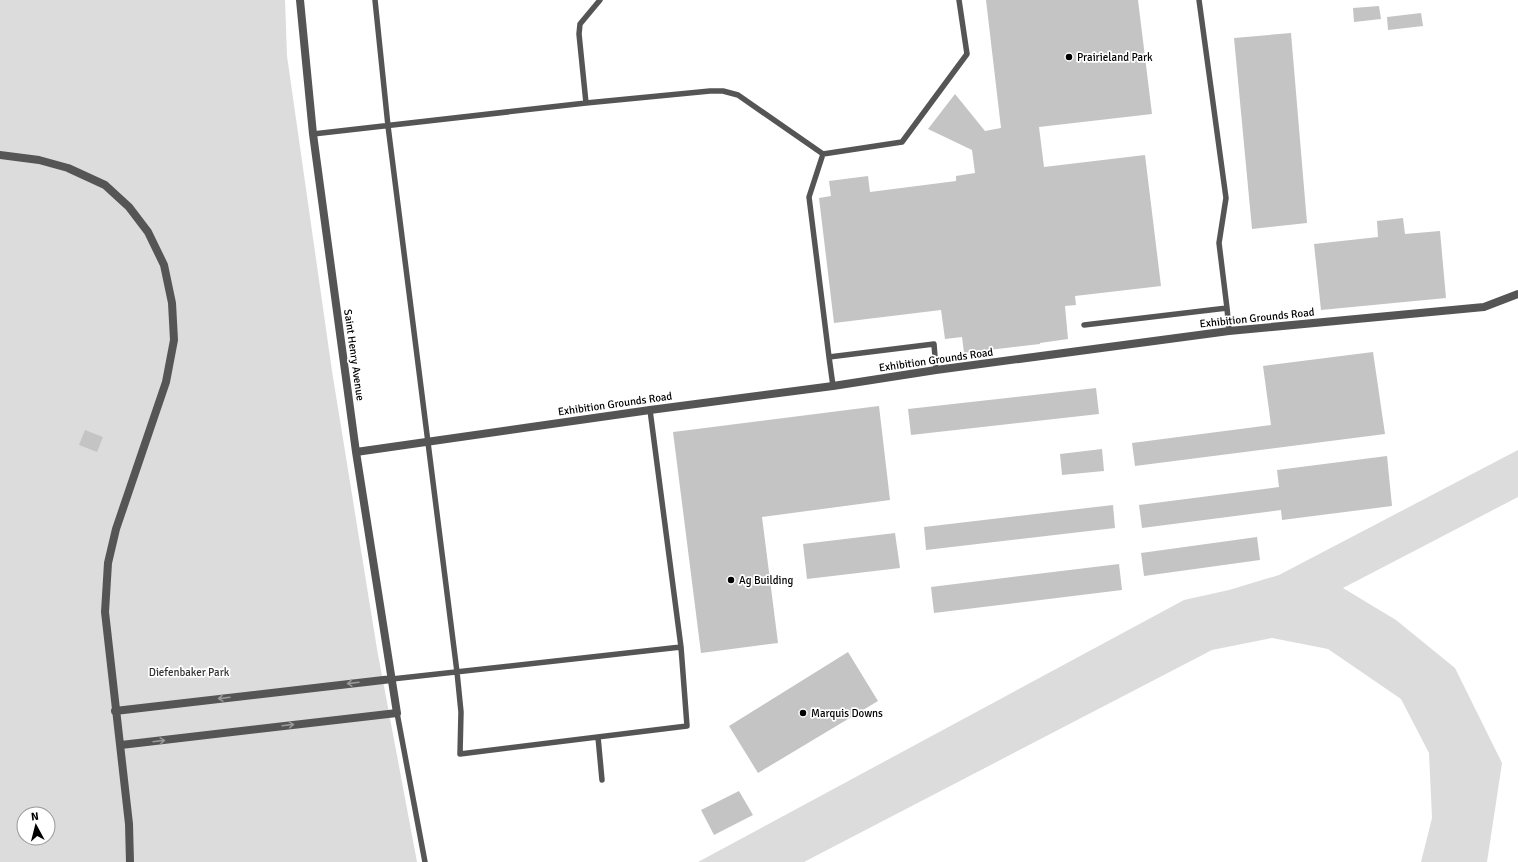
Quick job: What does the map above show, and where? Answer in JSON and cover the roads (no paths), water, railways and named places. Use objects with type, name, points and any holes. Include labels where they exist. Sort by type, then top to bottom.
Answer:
[{"type":"street","name":"Saint Henry Avenue","points":[[300,0],[313,134],[356,452],[397,712]]},
{"type":"street","points":[[0,155],[39,160],[68,168],[105,185],[129,207],[148,232],[164,265],[172,303],[174,340],[166,382],[116,529],[108,563],[105,612],[129,824],[130,862]]},
{"type":"street","name":"Exhibition Grounds Road","points":[[356,452],[650,410],[833,386],[936,370],[1229,331],[1484,307],[1518,294]]},
{"type":"street","points":[[115,711],[392,678]]},
{"type":"street","points":[[120,745],[397,712]]},
{"type":"lane","points":[[375,0],[388,126],[457,672],[460,712],[460,754],[687,726],[681,647],[650,410]]},
{"type":"lane","points":[[586,103],[579,34],[580,24],[600,0]]},
{"type":"lane","points":[[313,134],[710,90],[723,91],[738,95],[824,154],[902,142],[967,54],[959,0]]},
{"type":"lane","points":[[1199,0],[1226,198],[1219,243],[1229,331]]},
{"type":"lane","points":[[824,154],[809,197],[833,386]]},
{"type":"lane","points":[[1084,326],[1227,308]]},
{"type":"lane","points":[[829,357],[934,344],[936,370]]},
{"type":"lane","points":[[392,678],[681,647]]},
{"type":"lane","points":[[397,712],[425,862]]},
{"type":"lane","points":[[598,737],[602,780]]},
{"type":"place","name":"Prairieland Park","points":[[1069,57]]},
{"type":"place","name":"Ag Building","points":[[731,580]]},
{"type":"place","name":"Marquis Downs","points":[[803,713]]},
{"type":"park label","name":"Diefenbaker Park","points":[[189,672]]}]
